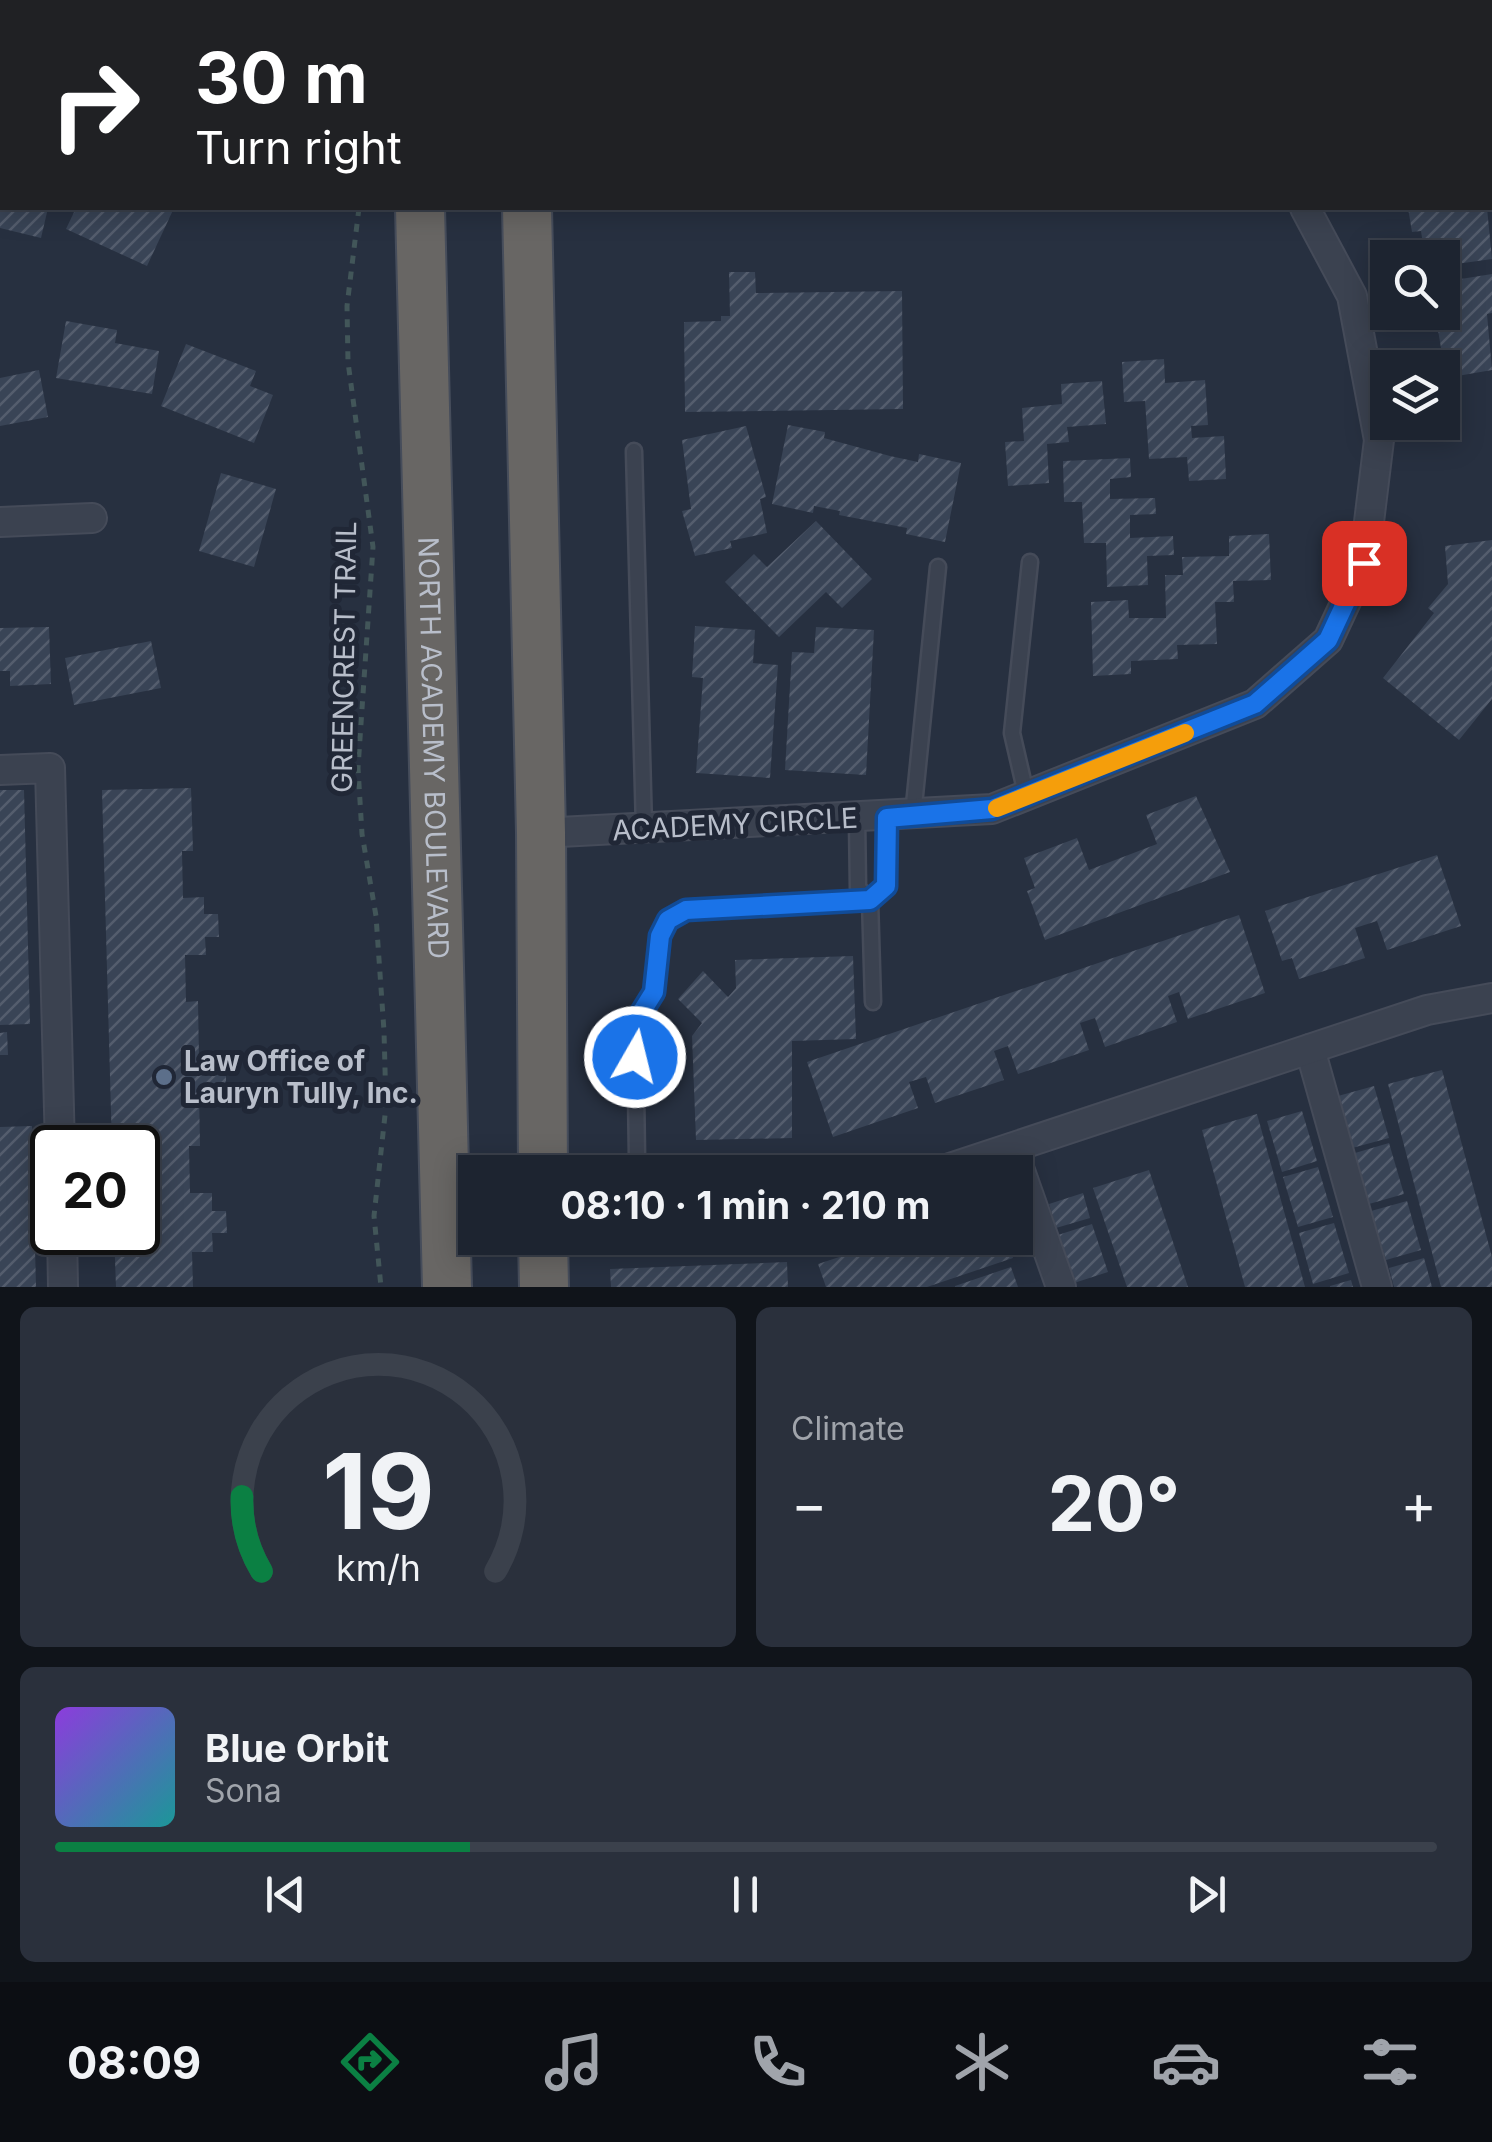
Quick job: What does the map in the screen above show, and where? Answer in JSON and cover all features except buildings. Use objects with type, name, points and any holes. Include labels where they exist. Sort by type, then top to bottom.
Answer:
[{"type":"highway","name":"NORTH ACADEMY BOULEVARD","points":[[420,210],[447,1287]]},
{"type":"highway","points":[[527,210],[541,833],[543,1155]]},
{"type":"highway","points":[[543,1255],[544,1287]]},
{"type":"street","name":"ACADEMY CIRCLE","points":[[541,833],[900,817],[992,809],[1255,704],[1328,640],[1364,563],[1379,440],[1352,296],[1306,210]]},
{"type":"street","points":[[0,522],[92,518]]},
{"type":"street","points":[[0,770],[50,768],[59,1125]]},
{"type":"street","points":[[990,1155],[1428,1010],[1492,998]]},
{"type":"street","points":[[1310,1049],[1376,1287]]},
{"type":"street","points":[[1012,1148],[1062,1287]]},
{"type":"street","points":[[62,1255],[63,1287]]},
{"type":"lane","points":[[634,452],[644,828]]},
{"type":"lane","points":[[1027,798],[1012,733],[1030,562]]},
{"type":"lane","points":[[637,1155],[634,1024],[654,992],[660,936],[668,920],[686,910],[870,900],[886,886],[938,568]]},
{"type":"lane","points":[[857,819],[858,888],[870,900],[874,1002]]},
{"type":"path","name":"GREENCREST TRAIL","points":[[359,210],[347,306],[348,362],[372,546],[358,768],[362,834],[376,916],[384,1031],[386,1106],[374,1216],[381,1287]]},
{"type":"slow traffic","points":[[997,808],[1185,733]]},
{"type":"place","name":"Law Office of Lauryn Tully, Inc.","points":[[164,1077]]},
{"type":"route","points":[[635,1057],[634,1024],[654,992],[660,936],[668,920],[686,910],[870,900],[886,886],[887,818],[992,809],[1039,794],[1255,704],[1328,640],[1364,563]]}]
